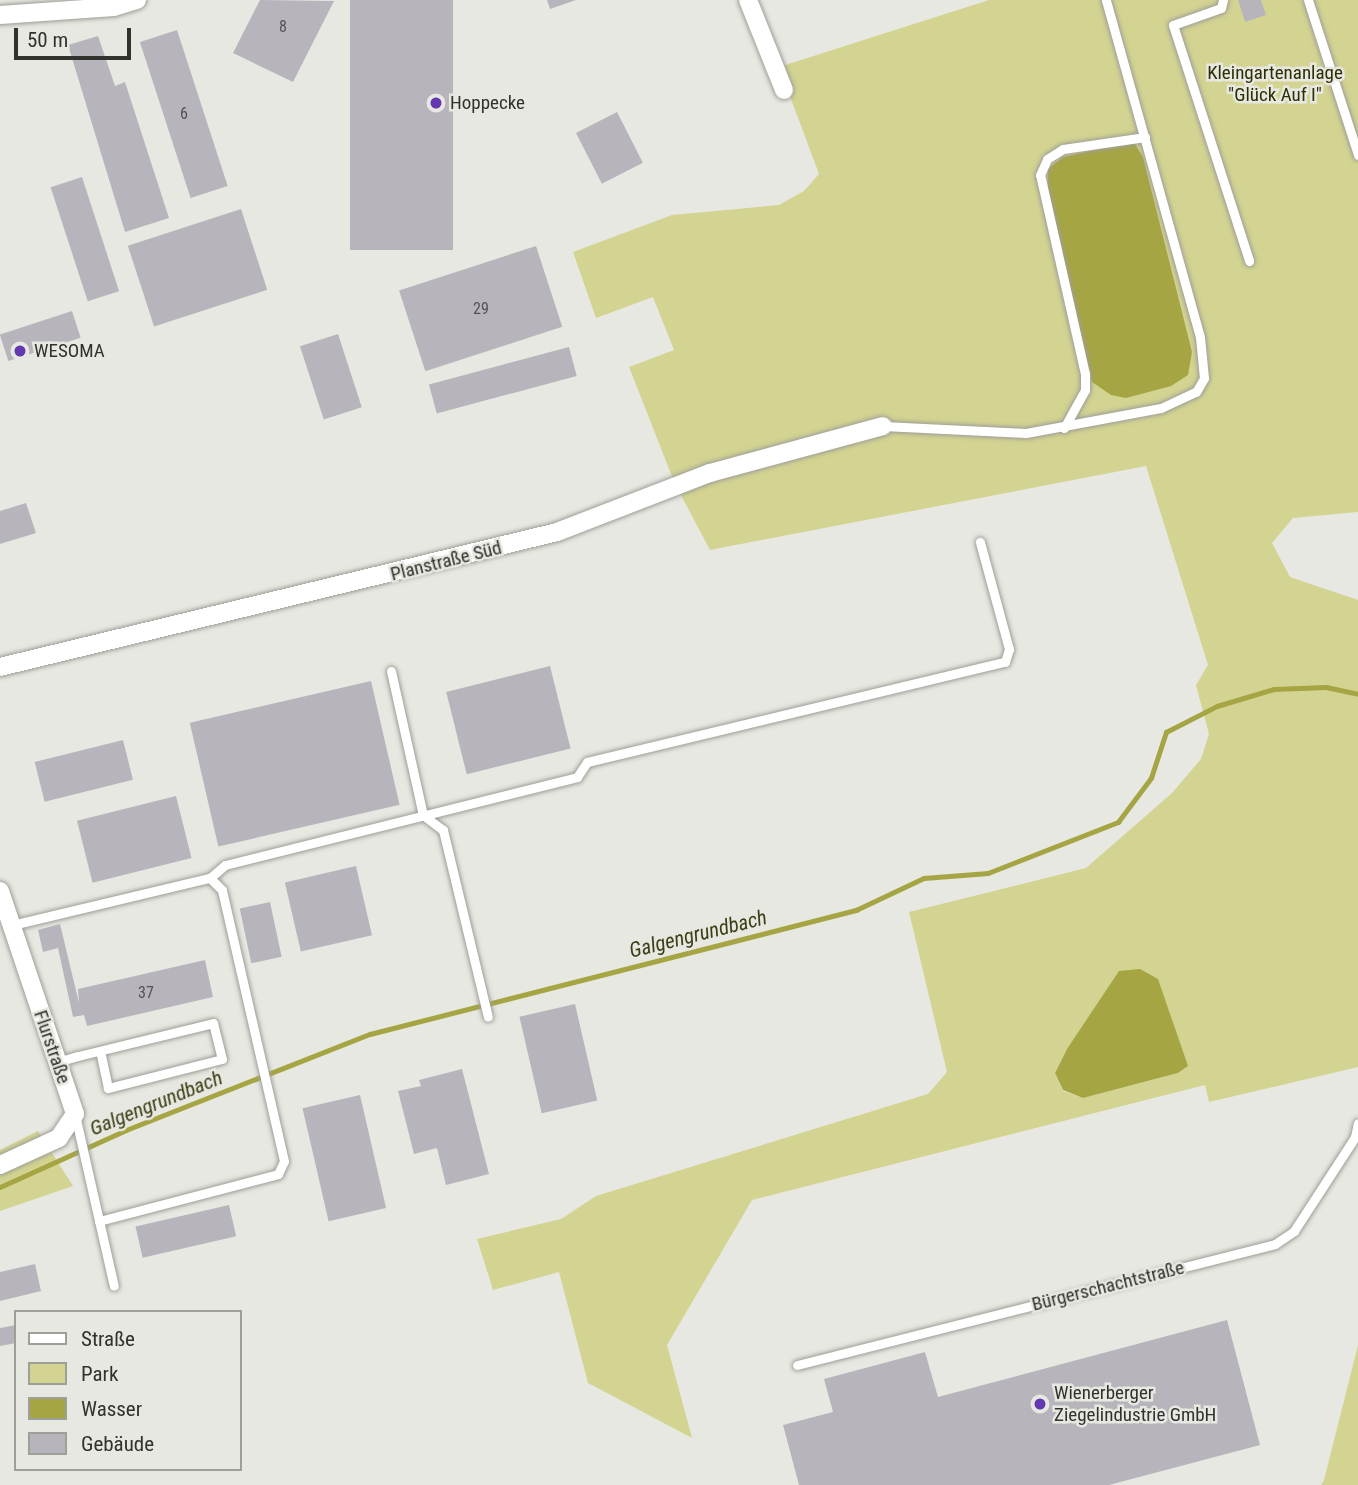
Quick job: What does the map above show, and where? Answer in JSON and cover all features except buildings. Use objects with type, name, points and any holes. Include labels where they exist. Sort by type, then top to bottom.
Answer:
[{"type":"street","points":[[0,15],[114,7],[137,0]]},
{"type":"street","points":[[748,0],[784,90]]},
{"type":"street","name":"Planstraße Süd","points":[[0,667],[557,532],[710,473],[883,426]]},
{"type":"street","name":"Flurstraße","points":[[0,891],[75,1114]]},
{"type":"street","points":[[0,1165],[59,1138],[75,1114]]},
{"type":"lane","points":[[883,426],[1026,433],[1064,428],[1182,401],[1204,378],[1199,337],[1105,0]]},
{"type":"lane","points":[[1223,0],[1221,8],[1173,24],[1249,261]]},
{"type":"lane","points":[[1308,0],[1358,155]]},
{"type":"lane","points":[[1064,428],[1085,390],[1085,374],[1040,175],[1047,159],[1063,149],[1145,137]]},
{"type":"lane","points":[[12,925],[210,878],[225,865],[577,777],[587,762],[1005,662],[1009,649],[980,541]]},
{"type":"lane","points":[[391,671],[423,816],[443,830],[488,1017]]},
{"type":"lane","points":[[99,1221],[278,1174],[284,1161],[222,890],[210,878]]},
{"type":"lane","points":[[57,1062],[100,1051],[213,1023],[222,1059],[108,1088],[100,1051]]},
{"type":"lane","points":[[75,1114],[114,1286]]},
{"type":"lane","name":"Bürgerschachtstraße","points":[[797,1366],[1275,1244],[1294,1231],[1355,1137],[1358,1123]]},
{"type":"green space","name":"Kleingartenanlage \"Glück Auf I\"","points":[[989,0],[1358,0],[1358,512],[1293,518],[1272,543],[1290,577],[1358,600],[1358,1067],[1209,1102],[1205,1085],[752,1200],[667,1345],[692,1438],[588,1383],[559,1272],[493,1290],[477,1239],[561,1219],[596,1196],[928,1094],[947,1072],[909,912],[1086,868],[1172,793],[1201,759],[1209,734],[1196,685],[1208,665],[1146,466],[710,550],[675,484],[629,367],[674,350],[653,297],[596,318],[573,252],[672,215],[779,205],[804,191],[819,174],[779,67]],"holes":[[[1067,1049],[1188,1066],[1178,1073],[1083,1098],[1063,1091],[1055,1073]]]},
{"type":"green space","points":[[38,1131],[73,1186],[0,1211],[0,1150]]},
{"type":"green space","points":[[1358,1345],[1358,1485],[1321,1485],[1324,1480]]},
{"type":"water","points":[[1121,144],[1135,144],[1143,157],[1192,352],[1188,375],[1171,386],[1126,398],[1111,395],[1092,382],[1048,191],[1048,169],[1063,157]]},
{"type":"water","points":[[1140,969],[1158,979],[1188,1066],[1178,1073],[1083,1098],[1063,1090],[1055,1073],[1067,1049],[1119,971]]},
{"type":"waterway","name":"Galgengrundbach","points":[[0,1187],[126,1130],[370,1034],[856,910],[924,878],[988,873],[1118,822],[1151,778],[1166,732],[1217,706],[1274,689],[1326,687],[1358,694]]},
{"type":"place","name":"Hoppecke","points":[[436,103]]},
{"type":"place","name":"WESOMA","points":[[20,351]]},
{"type":"place","name":"Wienerberger Ziegelindustrie GmbH","points":[[1040,1404]]}]
